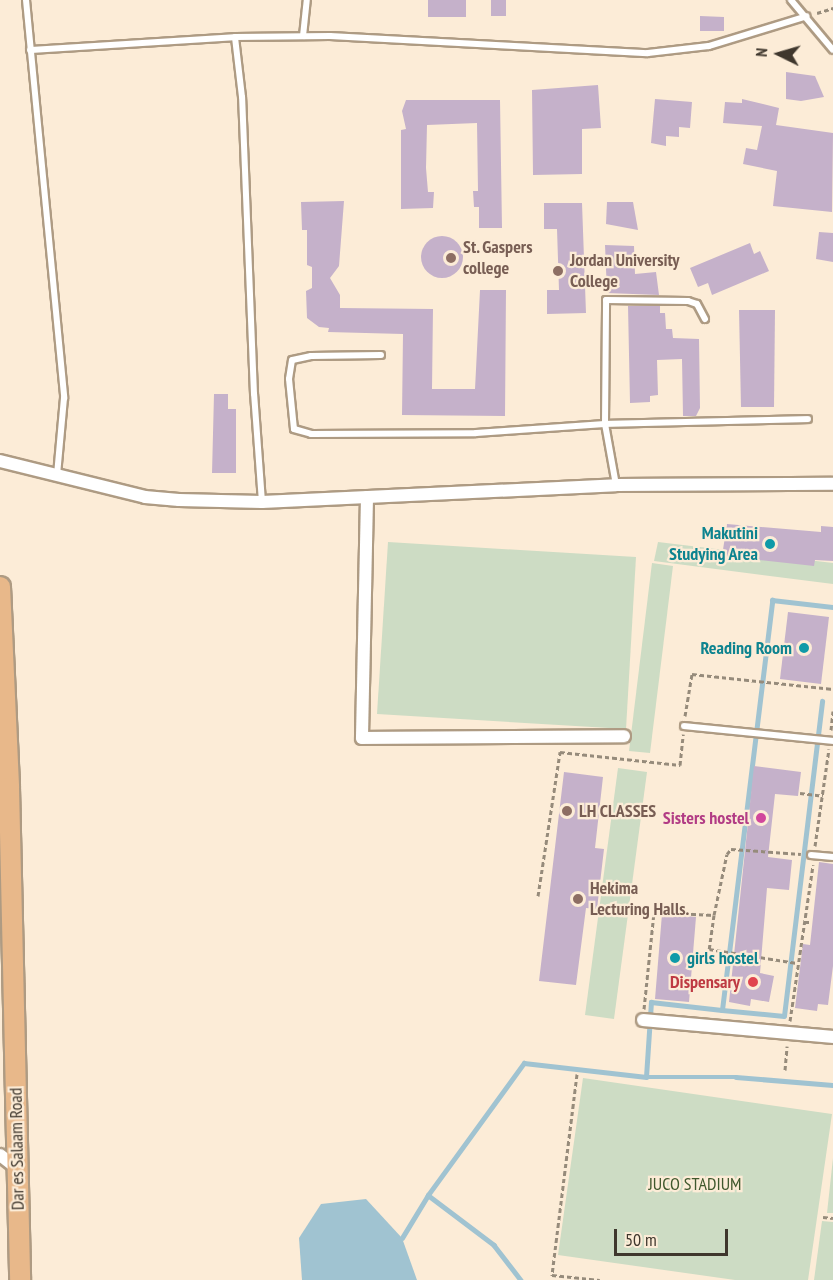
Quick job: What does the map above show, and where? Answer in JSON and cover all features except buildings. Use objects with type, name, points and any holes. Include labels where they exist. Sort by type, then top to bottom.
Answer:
[{"type":"highway","name":"Dar es Salaam Road","points":[[0,587],[20,1280]]},
{"type":"street","points":[[0,462],[145,497],[262,502],[616,485],[833,484]]},
{"type":"street","points":[[367,497],[362,738],[624,736]]},
{"type":"street","points":[[643,1020],[833,1037]]},
{"type":"street","points":[[0,1155],[18,1169]]},
{"type":"lane","points":[[26,0],[64,398],[57,475]]},
{"type":"lane","points":[[303,36],[307,0]]},
{"type":"lane","points":[[791,0],[807,16],[833,50]]},
{"type":"lane","points":[[30,50],[236,37],[303,36],[657,53],[709,46],[807,16]]},
{"type":"lane","points":[[236,37],[242,97],[254,394],[262,502]]},
{"type":"lane","points":[[616,485],[604,424],[606,300],[688,302],[697,304],[705,319]]},
{"type":"lane","points":[[381,355],[311,356],[292,360],[289,379],[294,429],[311,434],[425,434],[604,424],[808,418]]},
{"type":"lane","points":[[684,726],[831,741]]},
{"type":"lane","points":[[812,855],[833,857]]},
{"type":"path","points":[[807,16],[833,8]]},
{"type":"path","points":[[538,897],[560,752],[680,765],[692,674],[833,689]]},
{"type":"path","points":[[784,1070],[812,855],[831,741],[833,711]]},
{"type":"path","points":[[800,793],[823,796]]},
{"type":"path","points":[[797,854],[731,849],[727,854],[709,949],[797,963]]},
{"type":"path","points":[[643,1020],[654,912],[714,915]]},
{"type":"path","points":[[804,922],[811,922]]},
{"type":"path","points":[[794,993],[799,993]]},
{"type":"path","points":[[577,1074],[552,1275],[600,1280]]},
{"type":"path","points":[[823,1216],[833,1218]]},
{"type":"green space","points":[[388,542],[636,557],[626,729],[377,714]]},
{"type":"green space","points":[[658,542],[833,563],[833,584],[654,561]]},
{"type":"green space","points":[[652,563],[673,566],[650,753],[629,751]]},
{"type":"green space","points":[[618,768],[647,772],[614,1019],[585,1015]]},
{"type":"green space","name":"JUCO STADIUM","points":[[583,1078],[832,1114],[808,1280],[735,1280],[558,1255]]},
{"type":"green space","points":[[833,1158],[833,1213],[827,1213]]},
{"type":"green space","points":[[822,1221],[833,1222],[833,1280],[814,1280]]},
{"type":"water","points":[[366,1199],[402,1238],[417,1280],[302,1280],[299,1238],[321,1204]]},
{"type":"waterway","points":[[646,1077],[651,1002],[722,1010],[772,600],[833,607]]},
{"type":"waterway","points":[[722,1010],[784,1016],[822,701]]},
{"type":"waterway","points":[[428,1195],[524,1063],[646,1077],[736,1077],[833,1085]]},
{"type":"waterway","points":[[402,1238],[428,1195],[494,1245],[521,1280]]},
{"type":"place","name":"St. Gaspers college","points":[[451,258]]},
{"type":"place","name":"Jordan University College","points":[[558,271]]},
{"type":"place","name":"Makutini Studying Area","points":[[770,544]]},
{"type":"place","name":"Reading Room","points":[[804,648]]},
{"type":"place","name":"LH CLASSES","points":[[567,811]]},
{"type":"place","name":"Sisters hostel","points":[[761,818]]},
{"type":"place","name":"Hekima Lecturing Halls.","points":[[578,899]]},
{"type":"place","name":"girls hostel","points":[[675,958]]},
{"type":"place","name":"Dispensary","points":[[753,982]]}]
